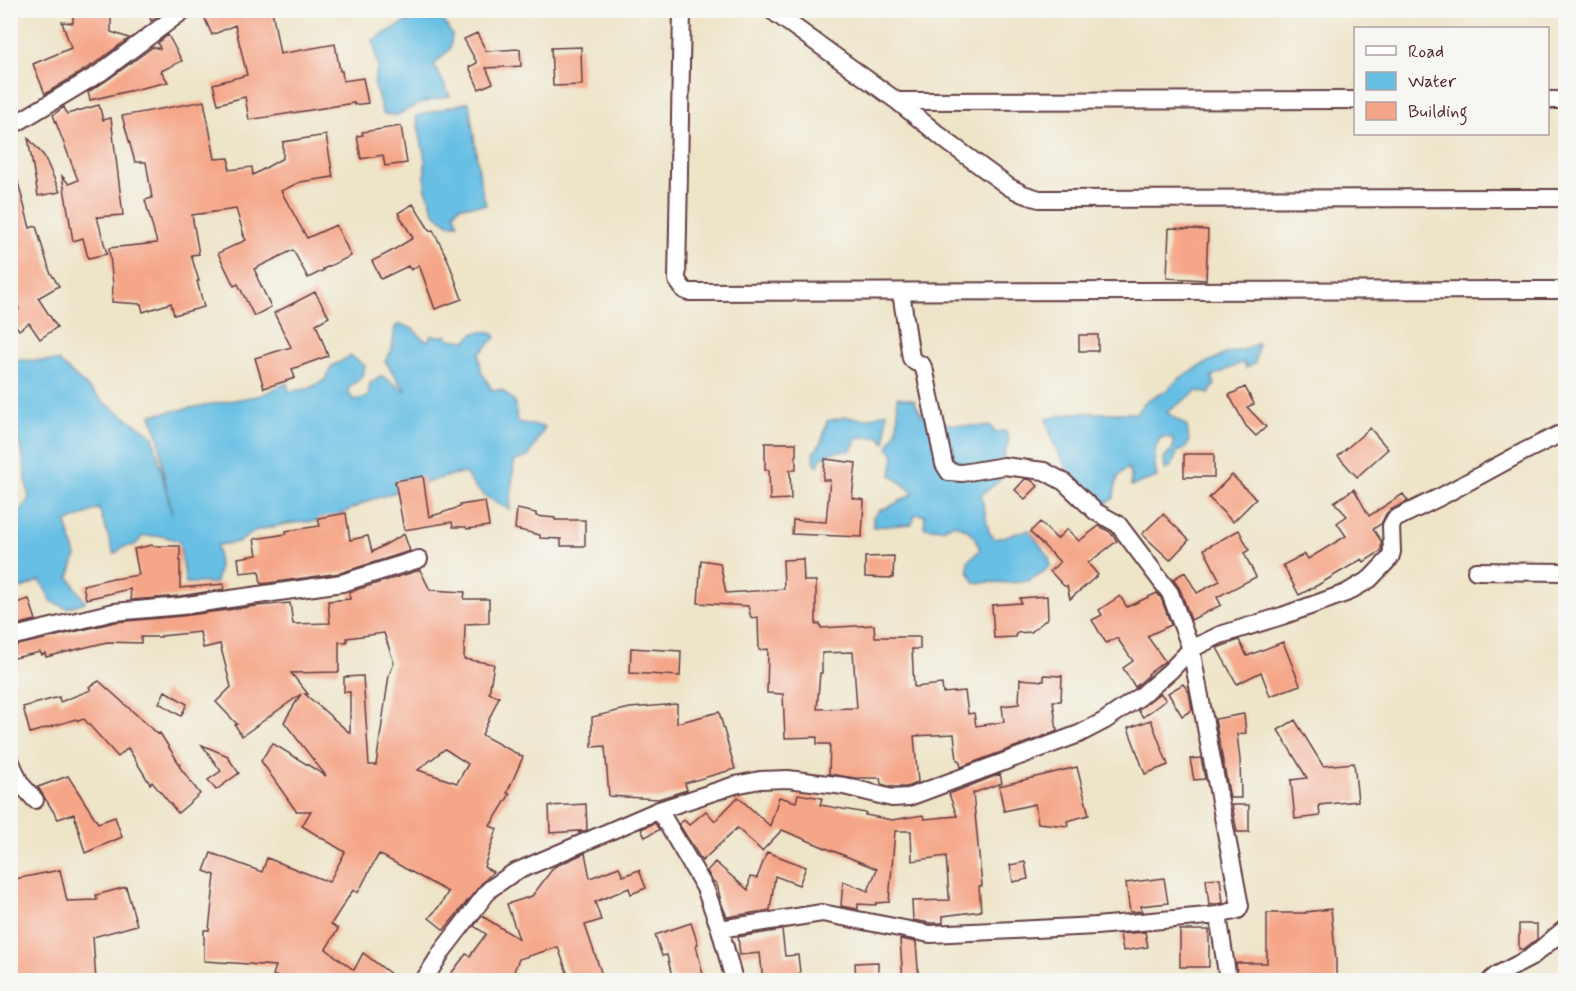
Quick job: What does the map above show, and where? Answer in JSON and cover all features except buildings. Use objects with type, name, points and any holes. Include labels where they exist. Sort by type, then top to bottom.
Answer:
[{"type":"street","points":[[10,127],[100,73],[184,10]]},
{"type":"street","points":[[682,10],[677,280],[680,286],[689,292],[1566,290]]},
{"type":"street","points":[[771,10],[897,101],[1009,187],[1039,199],[1566,198]]},
{"type":"street","points":[[897,101],[1354,100]]},
{"type":"street","points":[[1549,100],[1566,100]]},
{"type":"street","points":[[720,929],[822,913],[930,934],[1096,926],[1218,915],[1238,910],[1240,906],[1191,649],[1170,593],[1118,524],[1096,512],[1064,482],[1044,471],[1004,466],[962,473],[949,472],[944,464],[925,372],[922,365],[911,358],[901,292]]},
{"type":"street","points":[[424,981],[443,950],[490,888],[513,873],[659,810],[735,785],[760,780],[788,779],[844,786],[892,798],[909,797],[1079,734],[1104,721],[1141,696],[1191,649],[1220,635],[1346,593],[1370,579],[1392,552],[1391,526],[1395,519],[1558,435],[1566,434]]},
{"type":"street","points":[[10,637],[114,612],[181,606],[342,583],[419,559]]},
{"type":"street","points":[[1476,571],[1566,572]]},
{"type":"street","points":[[10,760],[20,783],[35,800]]},
{"type":"street","points":[[659,810],[705,888],[720,929],[734,981]]},
{"type":"street","points":[[1218,915],[1228,981]]},
{"type":"street","points":[[1491,981],[1497,975],[1530,958],[1566,928]]},
{"type":"water","points":[[426,11],[438,11],[452,35],[450,49],[434,65],[450,96],[421,103],[397,115],[383,114],[374,82],[378,68],[373,40]]},
{"type":"water","points":[[469,102],[481,187],[486,205],[460,206],[454,212],[458,224],[448,224],[434,212],[425,186],[425,159],[416,116]]},
{"type":"water","points":[[400,324],[413,329],[423,339],[429,341],[430,336],[448,336],[449,339],[466,341],[474,333],[480,332],[491,332],[496,337],[479,354],[481,371],[492,390],[502,390],[515,402],[517,422],[545,427],[529,456],[514,462],[510,510],[485,496],[465,473],[451,475],[370,500],[328,520],[292,523],[257,530],[239,542],[217,545],[219,567],[216,583],[186,583],[179,541],[163,536],[143,536],[135,545],[123,547],[114,554],[99,508],[66,523],[76,556],[69,577],[85,602],[67,608],[52,602],[40,580],[11,593],[10,528],[29,499],[23,456],[16,433],[11,433],[11,360],[58,361],[105,403],[153,436],[172,514],[159,439],[151,415],[262,395],[287,383],[289,391],[308,389],[325,380],[332,366],[351,356],[365,366],[361,378],[349,387],[349,394],[354,400],[368,397],[370,383],[382,376],[406,392],[385,361],[392,350],[395,327]]},
{"type":"water","points":[[1258,343],[1255,363],[1246,368],[1243,362],[1212,377],[1215,384],[1209,394],[1197,391],[1167,412],[1187,426],[1189,443],[1182,451],[1178,450],[1172,466],[1165,470],[1164,458],[1173,449],[1173,438],[1161,437],[1155,452],[1157,477],[1131,486],[1128,468],[1124,470],[1116,484],[1114,498],[1096,510],[1076,487],[1054,444],[1046,419],[1074,413],[1136,413],[1147,400],[1166,391],[1180,378],[1204,364]]},
{"type":"water","points":[[897,397],[914,400],[921,413],[930,420],[957,425],[991,426],[994,432],[1005,431],[1009,440],[1003,458],[1004,472],[999,481],[981,495],[989,532],[995,539],[1029,530],[1049,557],[1050,566],[1023,582],[975,583],[968,571],[968,561],[980,550],[974,536],[964,528],[953,524],[942,529],[924,527],[925,515],[915,514],[912,524],[873,527],[873,517],[879,511],[914,493],[891,475],[894,457],[888,449],[897,427]]},
{"type":"water","points":[[887,412],[885,443],[880,437],[856,438],[850,451],[831,453],[821,458],[818,466],[815,463],[813,453],[821,443],[827,421],[845,417],[866,419]]}]
